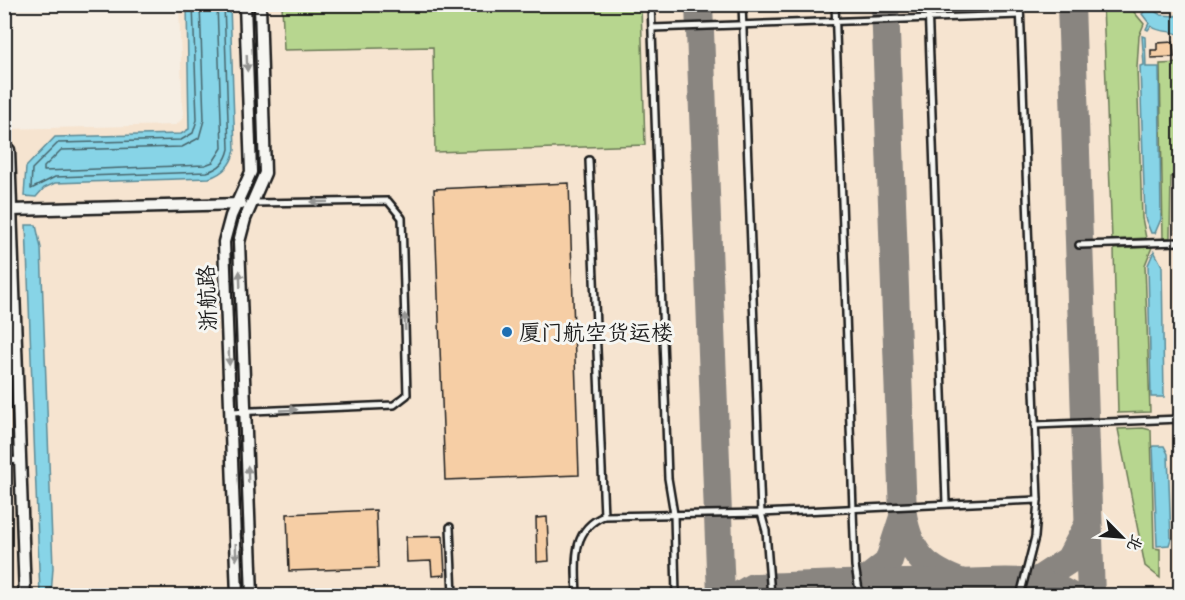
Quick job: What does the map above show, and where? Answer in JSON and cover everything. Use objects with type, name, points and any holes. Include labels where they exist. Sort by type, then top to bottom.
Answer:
[{"type":"street","name":"浙航路","points":[[237,596],[224,242],[236,204],[251,172],[245,4]]},
{"type":"street","name":"浙航路","points":[[252,596],[239,242],[245,219],[265,173],[260,4]]},
{"type":"street","points":[[9,150],[25,596]]},
{"type":"street","points":[[11,210],[253,203]]},
{"type":"lane","points":[[651,4],[668,478],[674,514],[676,596]]},
{"type":"lane","points":[[742,4],[761,513],[766,531],[771,596]]},
{"type":"lane","points":[[835,4],[855,566],[860,596]]},
{"type":"lane","points":[[928,4],[946,503]]},
{"type":"lane","points":[[1020,4],[1038,500],[1035,537],[1020,596]]},
{"type":"lane","points":[[652,28],[1020,15]]},
{"type":"lane","points":[[589,160],[604,516]]},
{"type":"lane","points":[[1180,196],[1180,229]]},
{"type":"lane","points":[[231,412],[394,405],[407,395],[402,218],[388,201],[253,203]]},
{"type":"lane","points":[[1079,245],[1180,242]]},
{"type":"lane","points":[[1035,425],[1180,419]]},
{"type":"lane","points":[[4,461],[20,460]]},
{"type":"lane","points":[[578,596],[578,542],[583,530],[593,521],[604,516],[761,513],[1038,500]]},
{"type":"lane","points":[[450,527],[453,596]]},
{"type":"shaded area","points":[[179,5],[1180,5],[1180,595],[5,595],[4,129],[176,125],[183,118]]},
{"type":"green space","points":[[282,5],[641,5],[645,145],[435,152],[433,47],[284,50]]},
{"type":"green space","points":[[1103,5],[1128,5],[1144,24],[1139,36],[1137,67],[1142,218],[1146,238],[1112,240]]},
{"type":"green space","points":[[1180,63],[1180,176],[1171,177],[1170,238],[1163,238],[1160,64]]},
{"type":"green space","points":[[1152,247],[1145,265],[1150,412],[1118,413],[1114,249]]},
{"type":"green space","points":[[1118,429],[1151,430],[1154,548],[1160,549],[1160,578],[1145,566]]},
{"type":"water","points":[[187,5],[230,5],[235,150],[226,168],[209,178],[55,183],[44,188],[36,197],[24,196],[26,167],[55,137],[181,134],[189,129]]},
{"type":"water","points":[[1148,7],[1161,15],[1176,16],[1180,10],[1180,35],[1151,26],[1148,30],[1146,29],[1149,23],[1142,14]]},
{"type":"water","points":[[1142,36],[1145,37],[1146,67],[1159,67],[1161,219],[1155,233],[1151,233],[1145,218],[1140,66],[1144,65]]},
{"type":"water","points":[[26,225],[36,225],[41,248],[53,568],[51,595],[40,595]]},
{"type":"water","points":[[1154,251],[1162,266],[1164,397],[1151,397],[1148,265]]},
{"type":"water","points":[[1153,446],[1164,446],[1168,454],[1171,539],[1169,545],[1157,546]]},
{"type":"building","points":[[1173,42],[1174,57],[1151,58],[1151,50],[1157,50],[1157,43]]},
{"type":"building","name":"厦门航空货运楼","points":[[569,183],[579,475],[445,480],[434,189]]},
{"type":"building","points":[[376,510],[378,568],[289,571],[287,514]]},
{"type":"building","points":[[547,517],[549,561],[537,562],[536,518]]},
{"type":"building","points":[[443,536],[445,575],[432,576],[431,561],[407,562],[406,537]]},
{"type":"taxiway","points":[[699,4],[721,596]]},
{"type":"taxiway","points":[[885,4],[903,515],[910,541],[922,559],[939,573],[963,583]]},
{"type":"taxiway","points":[[1071,4],[1091,596]]},
{"type":"taxiway","points":[[864,582],[888,563],[903,517]]},
{"type":"taxiway","points":[[1034,583],[1069,560],[1087,527]]},
{"type":"taxiway","points":[[738,596],[753,587],[999,582],[1044,585],[1071,596]]},
{"type":"place","name":"厦门航空货运楼","points":[[507,332]]}]
